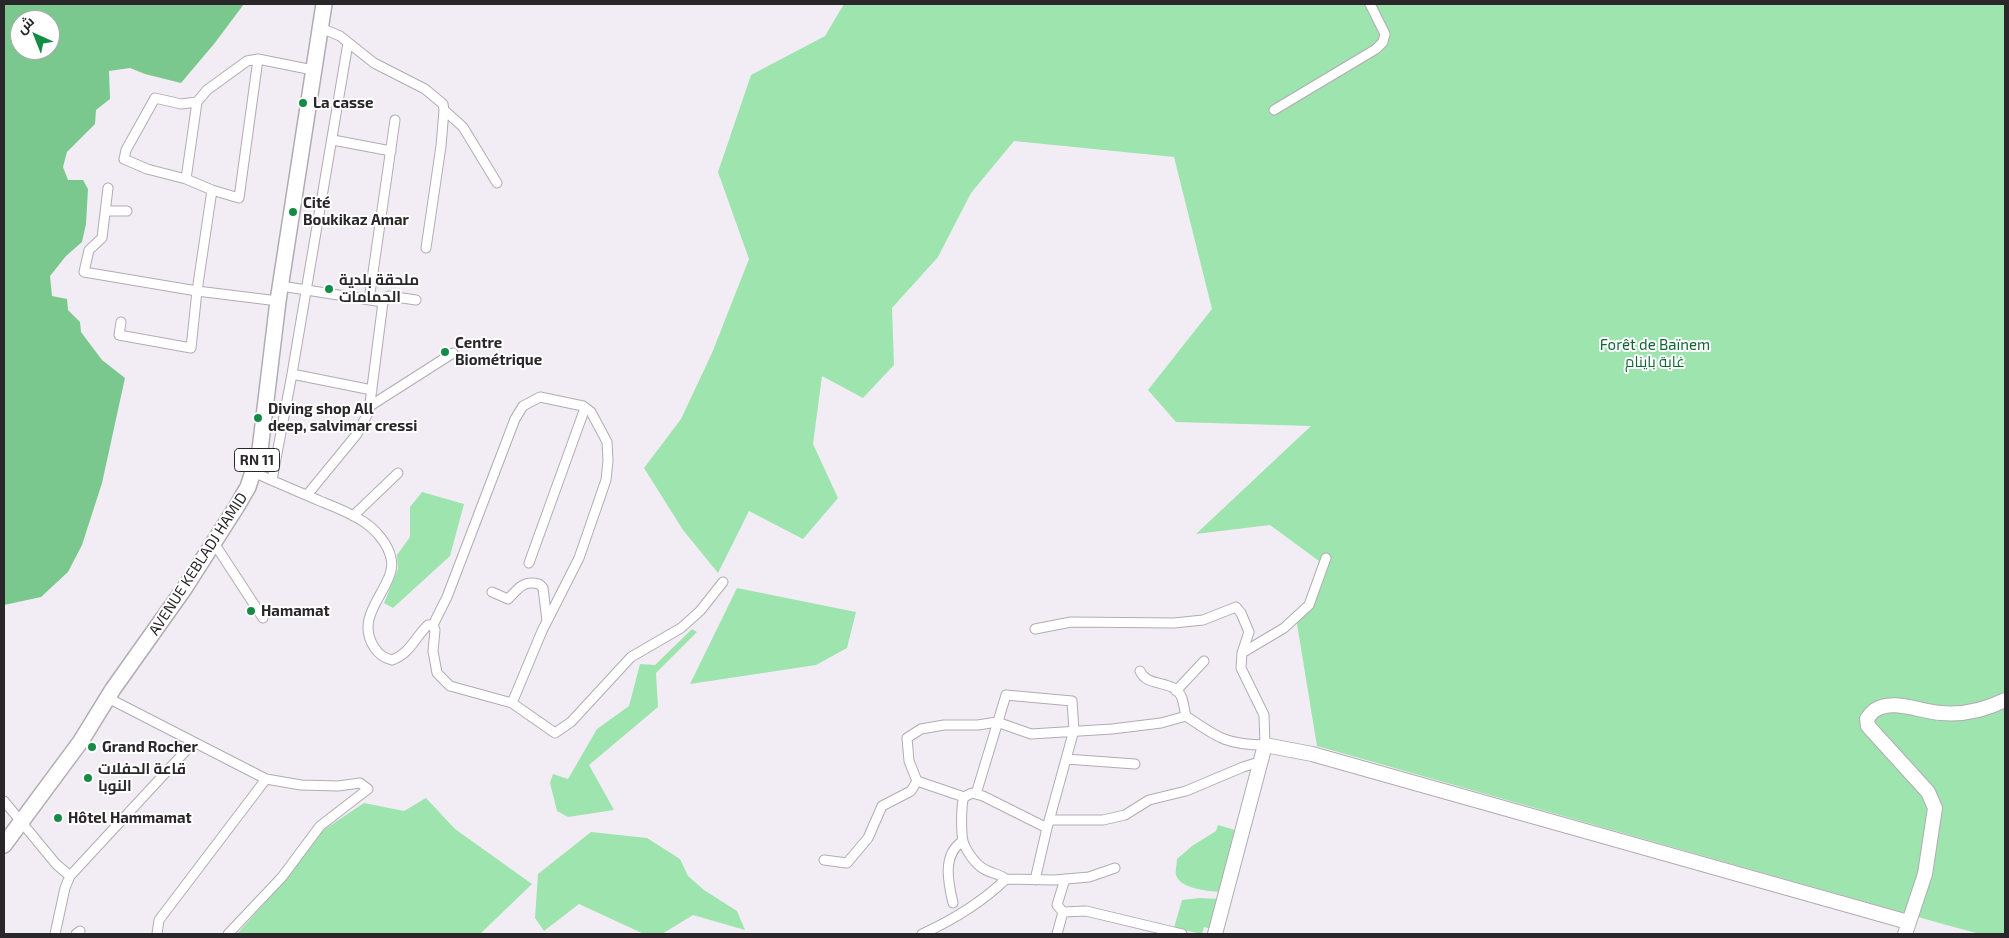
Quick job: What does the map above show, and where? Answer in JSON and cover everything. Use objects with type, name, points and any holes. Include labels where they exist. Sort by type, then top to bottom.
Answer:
[{"type":"main road","name":"AVENUE KEBLADJ HAMID","points":[[4,845],[81,741],[108,698],[214,543],[237,506],[253,472],[260,450],[278,301],[324,4]]},
{"type":"street","points":[[1274,110],[1376,49],[1383,42],[1385,34],[1370,4]]},
{"type":"street","points":[[321,28],[340,36],[374,63],[437,96],[443,104],[441,146],[426,248]]},
{"type":"street","points":[[272,480],[333,140],[348,43]]},
{"type":"street","points":[[197,102],[181,104],[155,98],[126,150],[124,159],[147,169],[186,179],[212,190],[239,198],[258,59]]},
{"type":"street","points":[[186,179],[197,102],[208,90],[247,61],[258,59],[314,70]]},
{"type":"street","points":[[444,110],[464,127],[497,183]]},
{"type":"street","points":[[369,300],[395,120]]},
{"type":"street","points":[[333,140],[391,150]]},
{"type":"street","points":[[108,188],[102,238],[89,250],[84,272],[197,292],[278,301]]},
{"type":"street","points":[[121,322],[119,335],[191,348],[212,190]]},
{"type":"street","points":[[106,211],[127,211]]},
{"type":"street","points":[[281,286],[383,302]]},
{"type":"street","points":[[307,495],[357,434],[365,421],[370,406],[383,302],[389,296],[416,300]]},
{"type":"street","points":[[370,406],[454,353]]},
{"type":"street","points":[[292,374],[372,390]]},
{"type":"street","points":[[512,703],[547,621],[579,558],[606,480],[608,461],[607,442],[591,412],[585,408],[540,397],[523,406],[514,419],[447,597],[433,625],[435,630],[433,651],[438,673],[450,686],[512,703],[555,733],[571,722],[631,657],[681,628],[700,611],[723,582]]},
{"type":"street","points":[[529,563],[585,408]]},
{"type":"street","points":[[253,472],[353,516],[365,522],[379,535],[387,547],[392,560],[390,571],[369,616],[371,642],[376,651],[384,658],[392,660],[399,658],[407,652],[428,625],[433,625]]},
{"type":"street","points":[[353,516],[398,473]]},
{"type":"street","points":[[214,543],[263,618]]},
{"type":"street","points":[[1242,653],[1284,628],[1309,605],[1326,558]]},
{"type":"street","points":[[492,592],[508,599],[525,583],[539,584],[542,588],[547,621]]},
{"type":"street","points":[[1036,629],[1071,622],[1174,623],[1203,620],[1236,607],[1241,613],[1249,632],[1242,653],[1241,668],[1264,715],[1265,745],[1215,934]]},
{"type":"street","points":[[1176,690],[1204,661]]},
{"type":"street","points":[[1140,671],[1149,680],[1172,686],[1180,694],[1186,716],[1223,740],[1242,745],[1265,745],[1312,754],[1907,928],[1925,874],[1935,808],[1928,792],[1872,731],[1868,726],[1867,719],[1875,710],[1893,705],[1941,714],[1968,713],[1987,708],[2005,700]]},
{"type":"street","points":[[976,794],[1006,695],[1072,701],[1074,730],[1048,824],[1035,880]]},
{"type":"street","points":[[108,698],[266,779],[301,785],[338,786],[360,783],[368,789],[320,826],[282,877],[228,934]]},
{"type":"street","points":[[964,797],[917,781],[908,761],[907,738],[921,729],[944,725],[978,725],[997,722],[1031,734],[1161,724],[1186,716]]},
{"type":"street","points":[[54,934],[65,888],[70,876],[193,743]]},
{"type":"street","points":[[1066,759],[1135,764]]},
{"type":"street","points":[[1115,868],[1089,877],[1035,880],[1006,879],[1001,875],[982,868],[974,861],[963,841],[961,803],[964,797],[972,793],[1048,824],[1103,820],[1125,815],[1149,800],[1186,791],[1242,767],[1259,762]]},
{"type":"street","points":[[157,934],[159,920],[266,779]]},
{"type":"street","points":[[824,860],[847,863],[868,838],[882,806],[911,791],[917,781]]},
{"type":"street","points":[[4,801],[56,864],[70,876]]},
{"type":"street","points":[[953,902],[947,882],[949,860],[955,846],[963,841]]},
{"type":"street","points":[[922,934],[968,910],[992,893],[1006,879]]},
{"type":"street","points":[[1063,912],[1057,905],[1065,879]]},
{"type":"street","points":[[1063,912],[1086,911],[1182,934]]},
{"type":"street","points":[[1057,934],[1063,912]]},
{"type":"green space","name":"Forêt de Baïnem غابة باينام","points":[[844,4],[2005,4],[2005,934],[1980,934],[1950,926],[1317,746],[1297,624],[1319,561],[1270,525],[1196,534],[1311,426],[1176,422],[1148,390],[1212,309],[1174,157],[1014,141],[971,193],[938,257],[892,308],[894,365],[863,398],[822,376],[813,444],[838,498],[803,539],[749,511],[718,573],[683,530],[644,468],[681,419],[712,353],[749,259],[718,172],[751,75],[825,36]]},
{"type":"green space","points":[[422,492],[464,504],[450,556],[393,608],[384,603],[398,569],[397,555],[410,537],[410,507]]},
{"type":"green space","points":[[737,588],[856,612],[847,648],[816,665],[690,684]]},
{"type":"green space","points":[[692,629],[697,632],[656,673],[658,707],[589,765],[614,810],[568,817],[557,811],[550,783],[553,774],[568,779],[597,729],[629,706],[640,664],[655,665]]},
{"type":"green space","points":[[426,798],[455,829],[532,884],[480,934],[237,934],[284,881],[322,831],[364,803],[404,811]]},
{"type":"green space","points":[[1218,825],[1235,830],[1220,892],[1195,888],[1183,883],[1176,875],[1177,859],[1192,846],[1216,831]]},
{"type":"green space","points":[[591,832],[647,838],[680,859],[688,876],[704,890],[737,911],[745,930],[693,915],[662,934],[644,934],[579,904],[544,931],[535,918],[538,874]]},
{"type":"green space","points":[[1200,898],[1219,899],[1211,929],[1204,927],[1202,934],[1174,928],[1182,900]]},
{"type":"shaded area","points":[[4,4],[244,4],[181,83],[145,74],[130,68],[109,71],[110,99],[96,110],[95,124],[67,152],[63,167],[68,180],[83,180],[88,189],[86,224],[82,242],[66,256],[50,276],[52,296],[67,299],[68,310],[80,322],[81,332],[102,360],[125,378],[102,483],[82,545],[68,572],[41,597],[4,605]]},
{"type":"place","name":"La casse","points":[[303,103]]},
{"type":"place","name":"Cité Boukikaz Amar","points":[[293,212]]},
{"type":"place","name":"ملحقة بلدية الحمامات","points":[[329,289]]},
{"type":"place","name":"Centre Biométrique","points":[[445,352]]},
{"type":"place","name":"Diving shop All deep, salvimar cressi","points":[[258,418]]},
{"type":"place","name":"Hamamat","points":[[251,611]]},
{"type":"place","name":"Grand Rocher","points":[[92,747]]},
{"type":"place","name":"قاعة الحفلات النوبا","points":[[88,778]]},
{"type":"place","name":"Hôtel Hammamat","points":[[58,818]]}]
